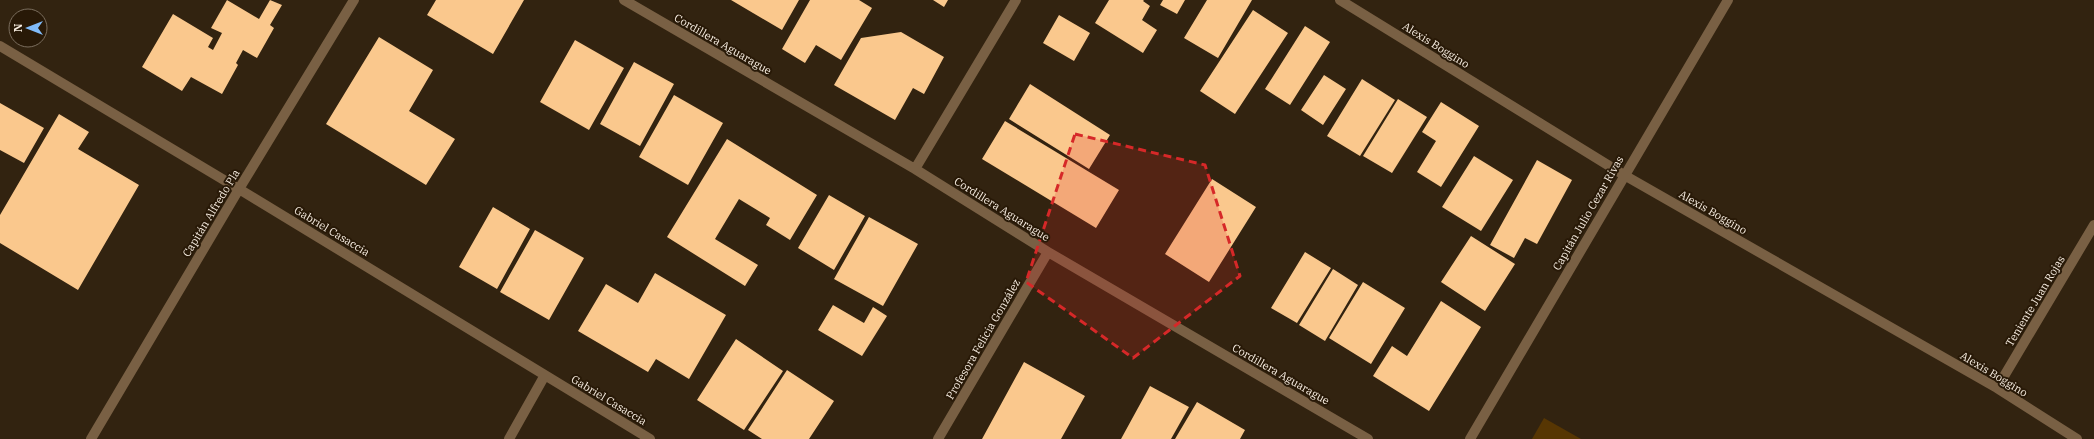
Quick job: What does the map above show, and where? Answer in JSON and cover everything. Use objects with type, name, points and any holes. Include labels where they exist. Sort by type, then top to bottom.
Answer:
[{"type":"street","name":"Capitán Alfredo Pla","points":[[91,439],[239,189],[354,0]]},
{"type":"street","name":"Cordillera Aguarague","points":[[624,0],[915,169],[1048,252],[1368,439]]},
{"type":"street","points":[[915,169],[1016,0]]},
{"type":"street","name":"Alexis Boggino","points":[[1340,0],[1624,175],[1997,388],[2077,439]]},
{"type":"street","name":"Capitán Julio Cezar Rivas","points":[[1470,439],[1728,0]]},
{"type":"street","name":"Gabriel Casaccia","points":[[0,46],[239,189],[650,439]]},
{"type":"street","name":"Teniente Juan Rojas","points":[[1997,388],[2094,225]]},
{"type":"street","name":"Profesora Felicia González","points":[[938,439],[1048,252]]},
{"type":"street","points":[[509,439],[545,375]]},
{"type":"highlighted area","points":[[1075,134],[1205,165],[1240,276],[1133,358],[1026,282]]},
{"type":"shaded area","points":[[1544,418],[1581,439],[1532,439]]},
{"type":"building","points":[[227,0],[259,19],[270,0],[282,5],[270,25],[274,28],[257,58],[243,50],[236,63],[238,65],[222,94],[191,77],[182,91],[142,67],[173,14],[213,38],[208,47],[213,50],[222,33],[211,28]]},
{"type":"building","points":[[436,0],[524,0],[493,54],[427,15]]},
{"type":"building","points":[[731,0],[799,0],[782,30]]},
{"type":"building","points":[[810,0],[859,0],[872,8],[841,60],[816,45],[805,63],[782,49]]},
{"type":"building","points":[[933,0],[948,0],[944,7]]},
{"type":"building","points":[[1109,0],[1144,0],[1143,1],[1150,6],[1142,20],[1157,30],[1143,53],[1095,23]]},
{"type":"building","points":[[1163,0],[1185,0],[1177,14],[1160,5]]},
{"type":"building","points":[[1207,0],[1252,0],[1218,58],[1184,38]]},
{"type":"building","points":[[1253,10],[1288,33],[1235,114],[1200,91]]},
{"type":"building","points":[[1059,15],[1090,33],[1074,61],[1043,43]]},
{"type":"building","points":[[1305,26],[1330,42],[1290,105],[1265,89]]},
{"type":"building","points":[[901,32],[944,57],[924,94],[913,88],[895,120],[834,85],[861,38]]},
{"type":"building","points":[[379,37],[433,70],[409,111],[455,139],[426,185],[326,124]]},
{"type":"building","points":[[575,40],[624,68],[589,130],[540,102]]},
{"type":"building","points":[[634,62],[674,84],[640,146],[600,124]]},
{"type":"building","points":[[1324,75],[1346,89],[1323,125],[1301,110]]},
{"type":"building","points":[[1362,79],[1395,100],[1360,156],[1327,136]]},
{"type":"building","points":[[1030,84],[1110,135],[1089,169],[1009,119]]},
{"type":"building","points":[[674,95],[723,123],[688,185],[639,157]]},
{"type":"building","points":[[1398,99],[1427,117],[1392,173],[1363,156]]},
{"type":"building","points":[[1441,102],[1479,126],[1441,187],[1417,172],[1436,141],[1422,132]]},
{"type":"building","points":[[0,103],[44,128],[24,163],[0,150]]},
{"type":"building","points":[[59,114],[89,132],[78,149],[139,185],[78,290],[0,243],[0,215]]},
{"type":"building","points":[[1005,121],[1119,190],[1096,228],[982,159]]},
{"type":"building","points":[[727,139],[817,195],[790,240],[766,225],[770,218],[739,199],[715,239],[758,265],[745,286],[667,237]]},
{"type":"building","points":[[1474,156],[1513,180],[1481,231],[1442,207]]},
{"type":"building","points":[[1537,160],[1572,180],[1537,244],[1525,238],[1514,258],[1490,245]]},
{"type":"building","points":[[1212,179],[1256,207],[1209,282],[1165,254]]},
{"type":"building","points":[[829,195],[865,216],[834,270],[798,248]]},
{"type":"building","points":[[493,207],[530,229],[497,289],[459,267]]},
{"type":"building","points":[[869,217],[918,244],[883,306],[834,279]]},
{"type":"building","points":[[535,230],[584,258],[549,320],[500,292]]},
{"type":"building","points":[[1471,236],[1515,264],[1485,311],[1441,282]]},
{"type":"building","points":[[1305,252],[1331,268],[1297,323],[1271,308]]},
{"type":"building","points":[[1333,269],[1358,285],[1325,341],[1299,325]]},
{"type":"building","points":[[655,273],[726,315],[689,379],[656,359],[648,372],[578,331],[606,284],[638,303]]},
{"type":"building","points":[[1363,282],[1405,308],[1371,364],[1329,338]]},
{"type":"building","points":[[1441,301],[1481,327],[1429,411],[1373,376],[1392,346],[1407,356]]},
{"type":"building","points":[[833,305],[864,323],[873,307],[887,316],[862,356],[818,330]]},
{"type":"building","points":[[736,339],[783,371],[744,430],[697,400]]},
{"type":"building","points":[[1024,362],[1085,396],[1061,439],[982,439]]},
{"type":"building","points":[[787,370],[834,401],[809,439],[762,439],[748,430]]},
{"type":"building","points":[[1150,386],[1189,407],[1171,439],[1121,439]]},
{"type":"building","points":[[1197,402],[1245,430],[1240,439],[1175,439]]}]
